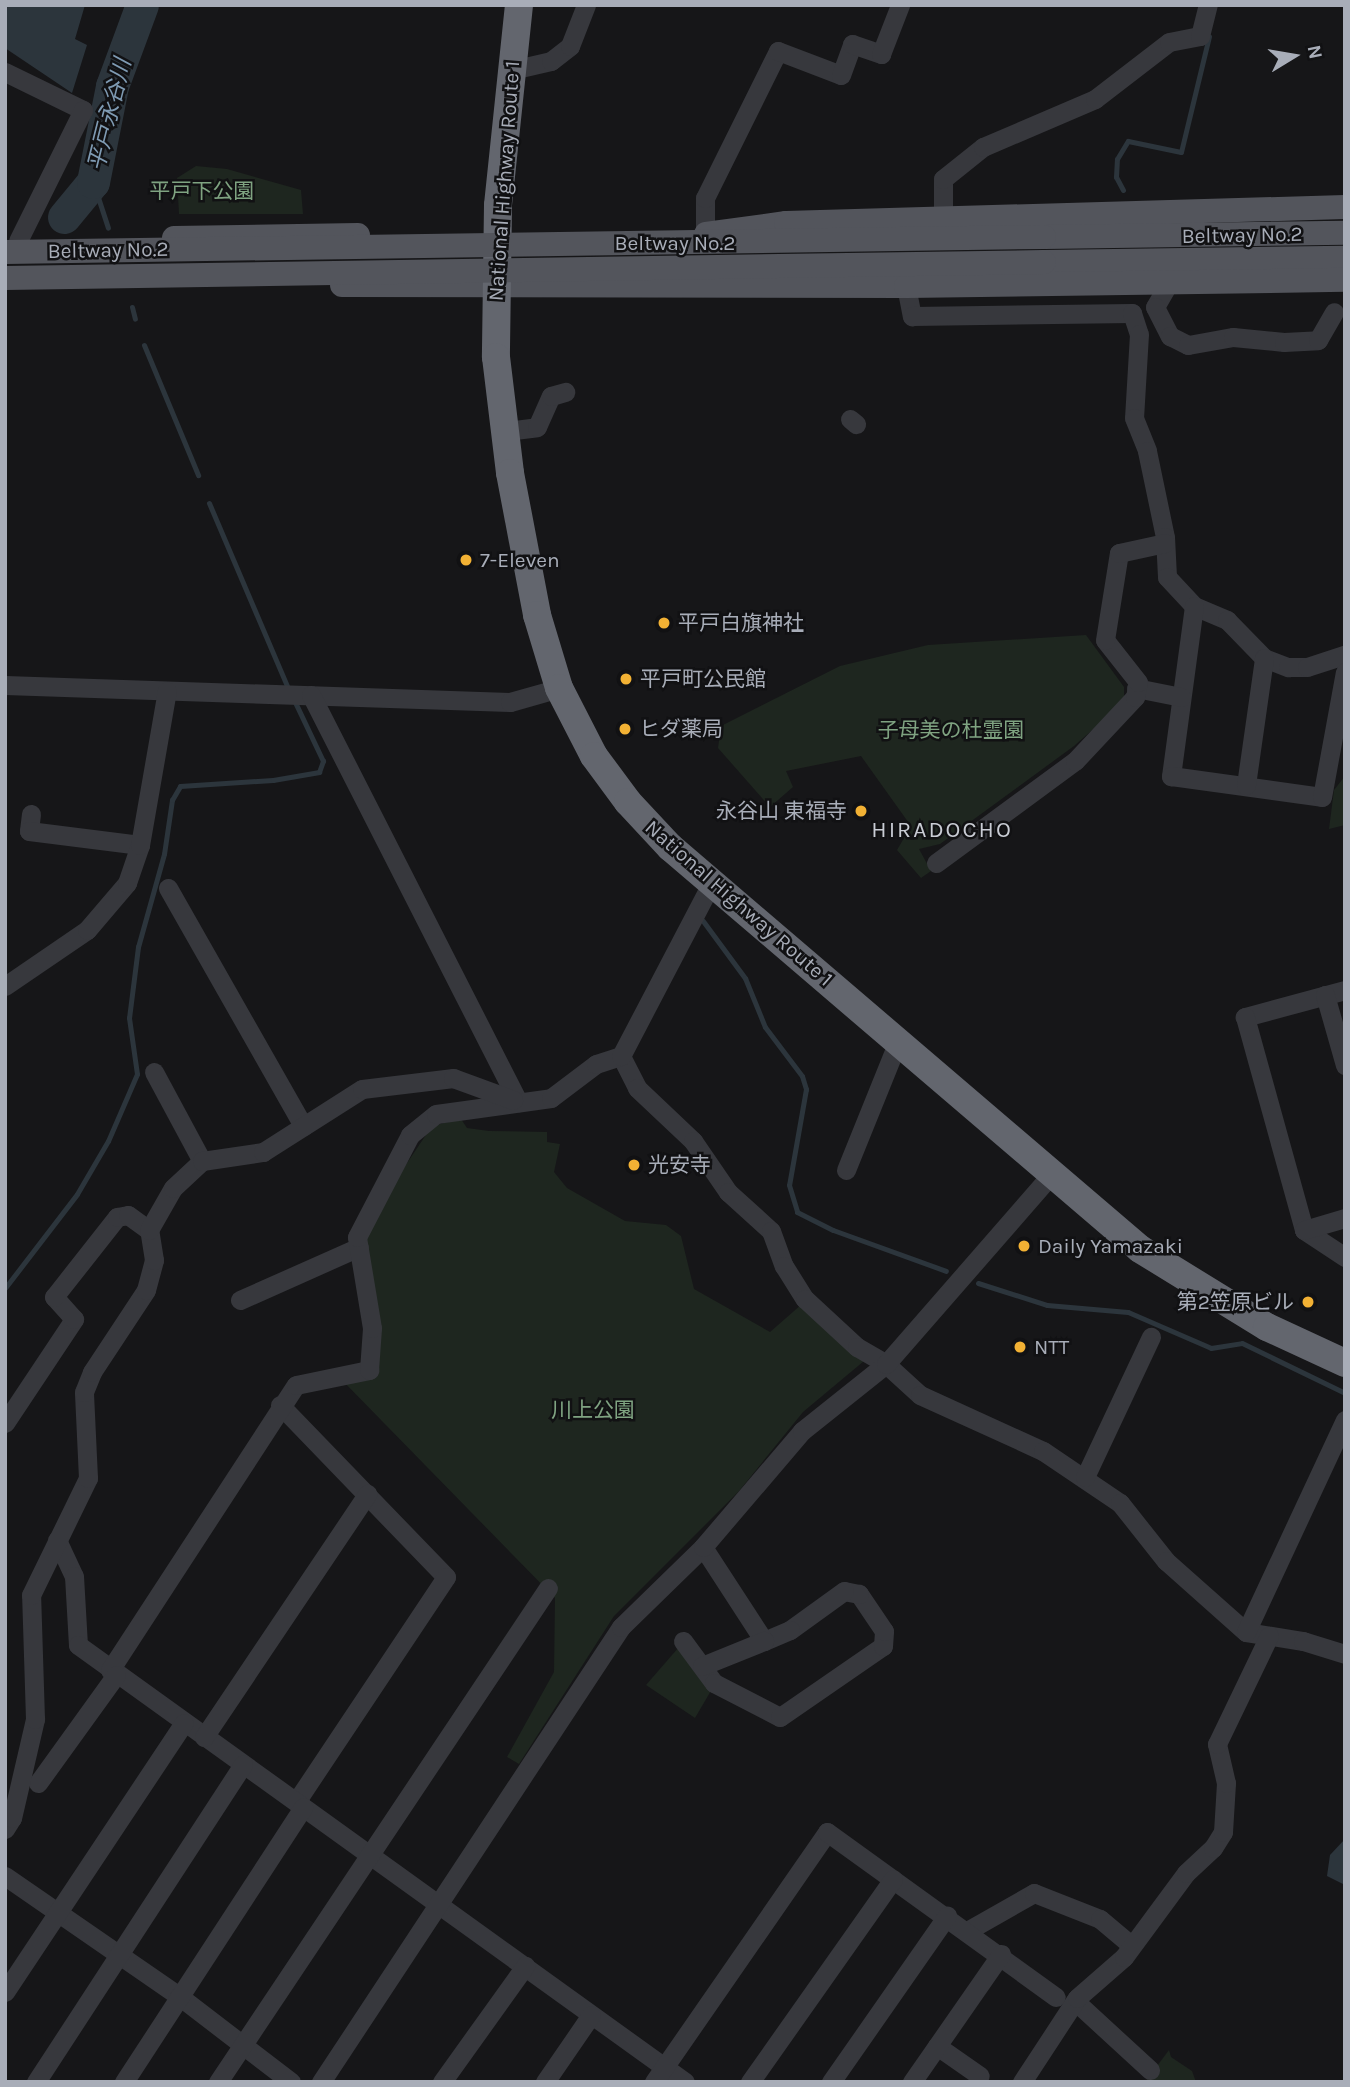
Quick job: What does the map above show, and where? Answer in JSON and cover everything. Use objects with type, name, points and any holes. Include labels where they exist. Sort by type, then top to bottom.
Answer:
[{"type":"highway","name":"National Highway Route 1","points":[[519,5],[496,236],[495,335],[506,431],[537,615],[559,688],[594,756],[628,802],[670,847],[898,1041],[1050,1176],[1140,1249],[1205,1292],[1267,1327],[1345,1363]]},
{"type":"main road","points":[[10,245],[705,234],[786,223],[943,216],[1345,207]]},
{"type":"main road","points":[[1276,234],[1345,227]]},
{"type":"main road","name":"Beltway No.2","points":[[10,245],[1345,233]]},
{"type":"main road","name":"Beltway No.2","points":[[5,278],[1345,258]]},
{"type":"main road","points":[[1181,281],[1345,271]]},
{"type":"main road","points":[[5,288],[906,286],[1345,280]]},
{"type":"street","points":[[512,70],[551,61],[570,46],[586,5]]},
{"type":"street","points":[[705,234],[705,198],[778,51],[841,75],[852,44],[881,54],[900,5]]},
{"type":"street","points":[[943,216],[943,179],[983,146],[1095,99],[1169,42],[1200,36],[1208,5]]},
{"type":"street","points":[[5,72],[83,110],[10,245]]},
{"type":"street","points":[[1181,281],[1155,307],[1170,336],[1188,345],[1233,337],[1284,342],[1318,340],[1334,312]]},
{"type":"street","points":[[906,286],[912,316],[1132,313],[1139,334],[1134,418],[1147,451],[1165,543],[1167,577],[1194,606],[1227,620],[1264,658],[1288,667],[1307,667],[1345,655]]},
{"type":"street","points":[[506,431],[537,427],[551,396],[565,392]]},
{"type":"street","points":[[936,863],[1075,761],[1118,718],[1138,682],[1105,640],[1119,553],[1165,543]]},
{"type":"street","points":[[1194,606],[1171,775],[1322,797],[1345,672]]},
{"type":"street","points":[[1246,785],[1264,658]]},
{"type":"street","points":[[5,685],[510,702],[559,688]]},
{"type":"street","points":[[1136,688],[1181,697]]},
{"type":"street","points":[[5,986],[108,911],[127,883],[140,845],[167,691]]},
{"type":"street","points":[[311,695],[518,1102]]},
{"type":"street","points":[[31,814],[29,831],[140,845]]},
{"type":"street","points":[[9,1824],[113,1672],[280,1405],[296,1385],[369,1370],[372,1328],[359,1247],[360,1223],[410,1135],[436,1114],[551,1098],[596,1064],[621,1056],[712,882]]},
{"type":"street","points":[[169,888],[303,1126]]},
{"type":"street","points":[[1345,990],[1245,1017],[1304,1230],[1345,1257]]},
{"type":"street","points":[[1325,995],[1345,1065]]},
{"type":"street","points":[[846,1170],[898,1041]]},
{"type":"street","points":[[621,1056],[637,1088],[693,1141],[728,1192],[771,1231],[784,1266],[805,1299],[857,1347],[886,1364],[932,1401],[1017,1438],[1085,1478],[1121,1503],[1166,1561],[1246,1632],[1345,1654]]},
{"type":"street","points":[[154,1072],[202,1161]]},
{"type":"street","points":[[9,1824],[35,1719],[31,1595],[88,1478],[84,1392],[92,1372],[146,1290],[154,1260],[149,1230],[173,1188],[202,1161],[263,1152],[362,1089],[433,1077],[453,1078],[518,1102]]},
{"type":"street","points":[[321,2082],[621,1627],[703,1547],[802,1431],[886,1364],[1050,1176]]},
{"type":"street","points":[[5,1423],[74,1320],[54,1297],[117,1217],[128,1215],[149,1230]]},
{"type":"street","points":[[1304,1230],[1345,1218]]},
{"type":"street","points":[[240,1300],[359,1247]]},
{"type":"street","points":[[1085,1478],[1151,1337]]},
{"type":"street","points":[[124,2082],[446,1577],[280,1405]]},
{"type":"street","points":[[1246,1632],[1345,1420]]},
{"type":"street","points":[[204,1737],[367,1494]]},
{"type":"street","points":[[57,1540],[75,1583],[78,1645],[525,1966],[591,2015],[660,2074],[685,2082]]},
{"type":"street","points":[[703,1547],[764,1641]]},
{"type":"street","points":[[218,2082],[548,1588]]},
{"type":"street","points":[[683,1641],[714,1683],[780,1717],[883,1646],[884,1631],[859,1594],[844,1591],[790,1630],[702,1666]]},
{"type":"street","points":[[1023,2082],[1065,1999],[1124,1957],[1223,1832],[1226,1783],[1217,1744],[1269,1636]]},
{"type":"street","points":[[5,1992],[184,1723]]},
{"type":"street","points":[[36,2082],[243,1765]]},
{"type":"street","points":[[660,2074],[827,1832],[1065,1999],[1150,2070]]},
{"type":"street","points":[[5,1876],[180,1996],[292,2082]]},
{"type":"street","points":[[750,2082],[893,1879]]},
{"type":"street","points":[[967,1931],[1034,1893],[1100,1919],[1131,1945]]},
{"type":"street","points":[[831,2082],[947,1916]]},
{"type":"street","points":[[912,2082],[1001,1954]]},
{"type":"street","points":[[442,2082],[525,1966]]},
{"type":"street","points":[[545,2082],[591,2015]]},
{"type":"street","points":[[937,2046],[980,2076]]},
{"type":"green space","name":"平戸下公園","points":[[196,166],[227,169],[301,190],[303,214],[179,214],[177,178]]},
{"type":"green space","name":"子母美の杜霊園","points":[[1086,635],[1124,687],[1124,702],[1074,746],[940,844],[919,849],[931,871],[921,878],[897,850],[911,826],[861,756],[786,771],[793,787],[770,807],[718,748],[721,726],[840,666],[928,645]]},
{"type":"green space","points":[[1345,776],[1345,825],[1329,829],[1334,790]]},
{"type":"green space","name":"川上公園","points":[[461,1119],[467,1128],[547,1132],[547,1142],[560,1144],[554,1172],[567,1188],[625,1221],[666,1225],[681,1236],[694,1289],[770,1332],[802,1304],[864,1361],[803,1412],[739,1491],[614,1616],[519,1764],[507,1757],[554,1672],[555,1598],[338,1376],[369,1369],[357,1237],[432,1126]]},
{"type":"green space","points":[[679,1647],[712,1689],[695,1718],[646,1685]]},
{"type":"green space","points":[[1169,2050],[1171,2057],[1192,2071],[1196,2082],[1145,2082]]},
{"type":"shaded area","points":[[5,5],[85,5],[75,39],[87,45],[72,93],[5,48]]},
{"type":"shaded area","points":[[1345,1839],[1345,1885],[1327,1876],[1330,1855]]},
{"type":"waterway","name":"平戸永谷川","points":[[64,217],[93,182],[112,86],[142,5]]},
{"type":"waterway","points":[[1123,190],[1116,177],[1117,159],[1128,141],[1181,152],[1209,36]]},
{"type":"waterway","points":[[93,182],[108,228]]},
{"type":"waterway","points":[[132,307],[135,319]]},
{"type":"waterway","points":[[144,345],[198,475]]},
{"type":"waterway","points":[[209,503],[288,688]]},
{"type":"waterway","points":[[5,1288],[77,1194],[108,1141],[137,1074],[129,1018],[138,947],[164,854],[172,800],[180,786],[273,780],[319,772],[323,761],[294,700]]},
{"type":"waterway","points":[[703,921],[745,978],[765,1027],[802,1076],[806,1089],[789,1185],[797,1212],[833,1230],[946,1271]]},
{"type":"waterway","points":[[978,1283],[1047,1305],[1128,1312],[1211,1348],[1242,1343],[1345,1393]]},
{"type":"place","name":"7-Eleven","points":[[466,560]]},
{"type":"place","name":"平戸白旗神社","points":[[664,623]]},
{"type":"place","name":"平戸町公民館","points":[[626,679]]},
{"type":"place","name":"ヒダ薬局","points":[[625,729]]},
{"type":"place","name":"永谷山 東福寺","points":[[861,811]]},
{"type":"place","name":"光安寺","points":[[634,1165]]},
{"type":"place","name":"Daily Yamazaki","points":[[1024,1246]]},
{"type":"place","name":"第2笠原ビル","points":[[1308,1302]]},
{"type":"place","name":"NTT","points":[[1020,1347]]},
{"type":"district","name":"HIRADOCHO","points":[[942,830]]}]
